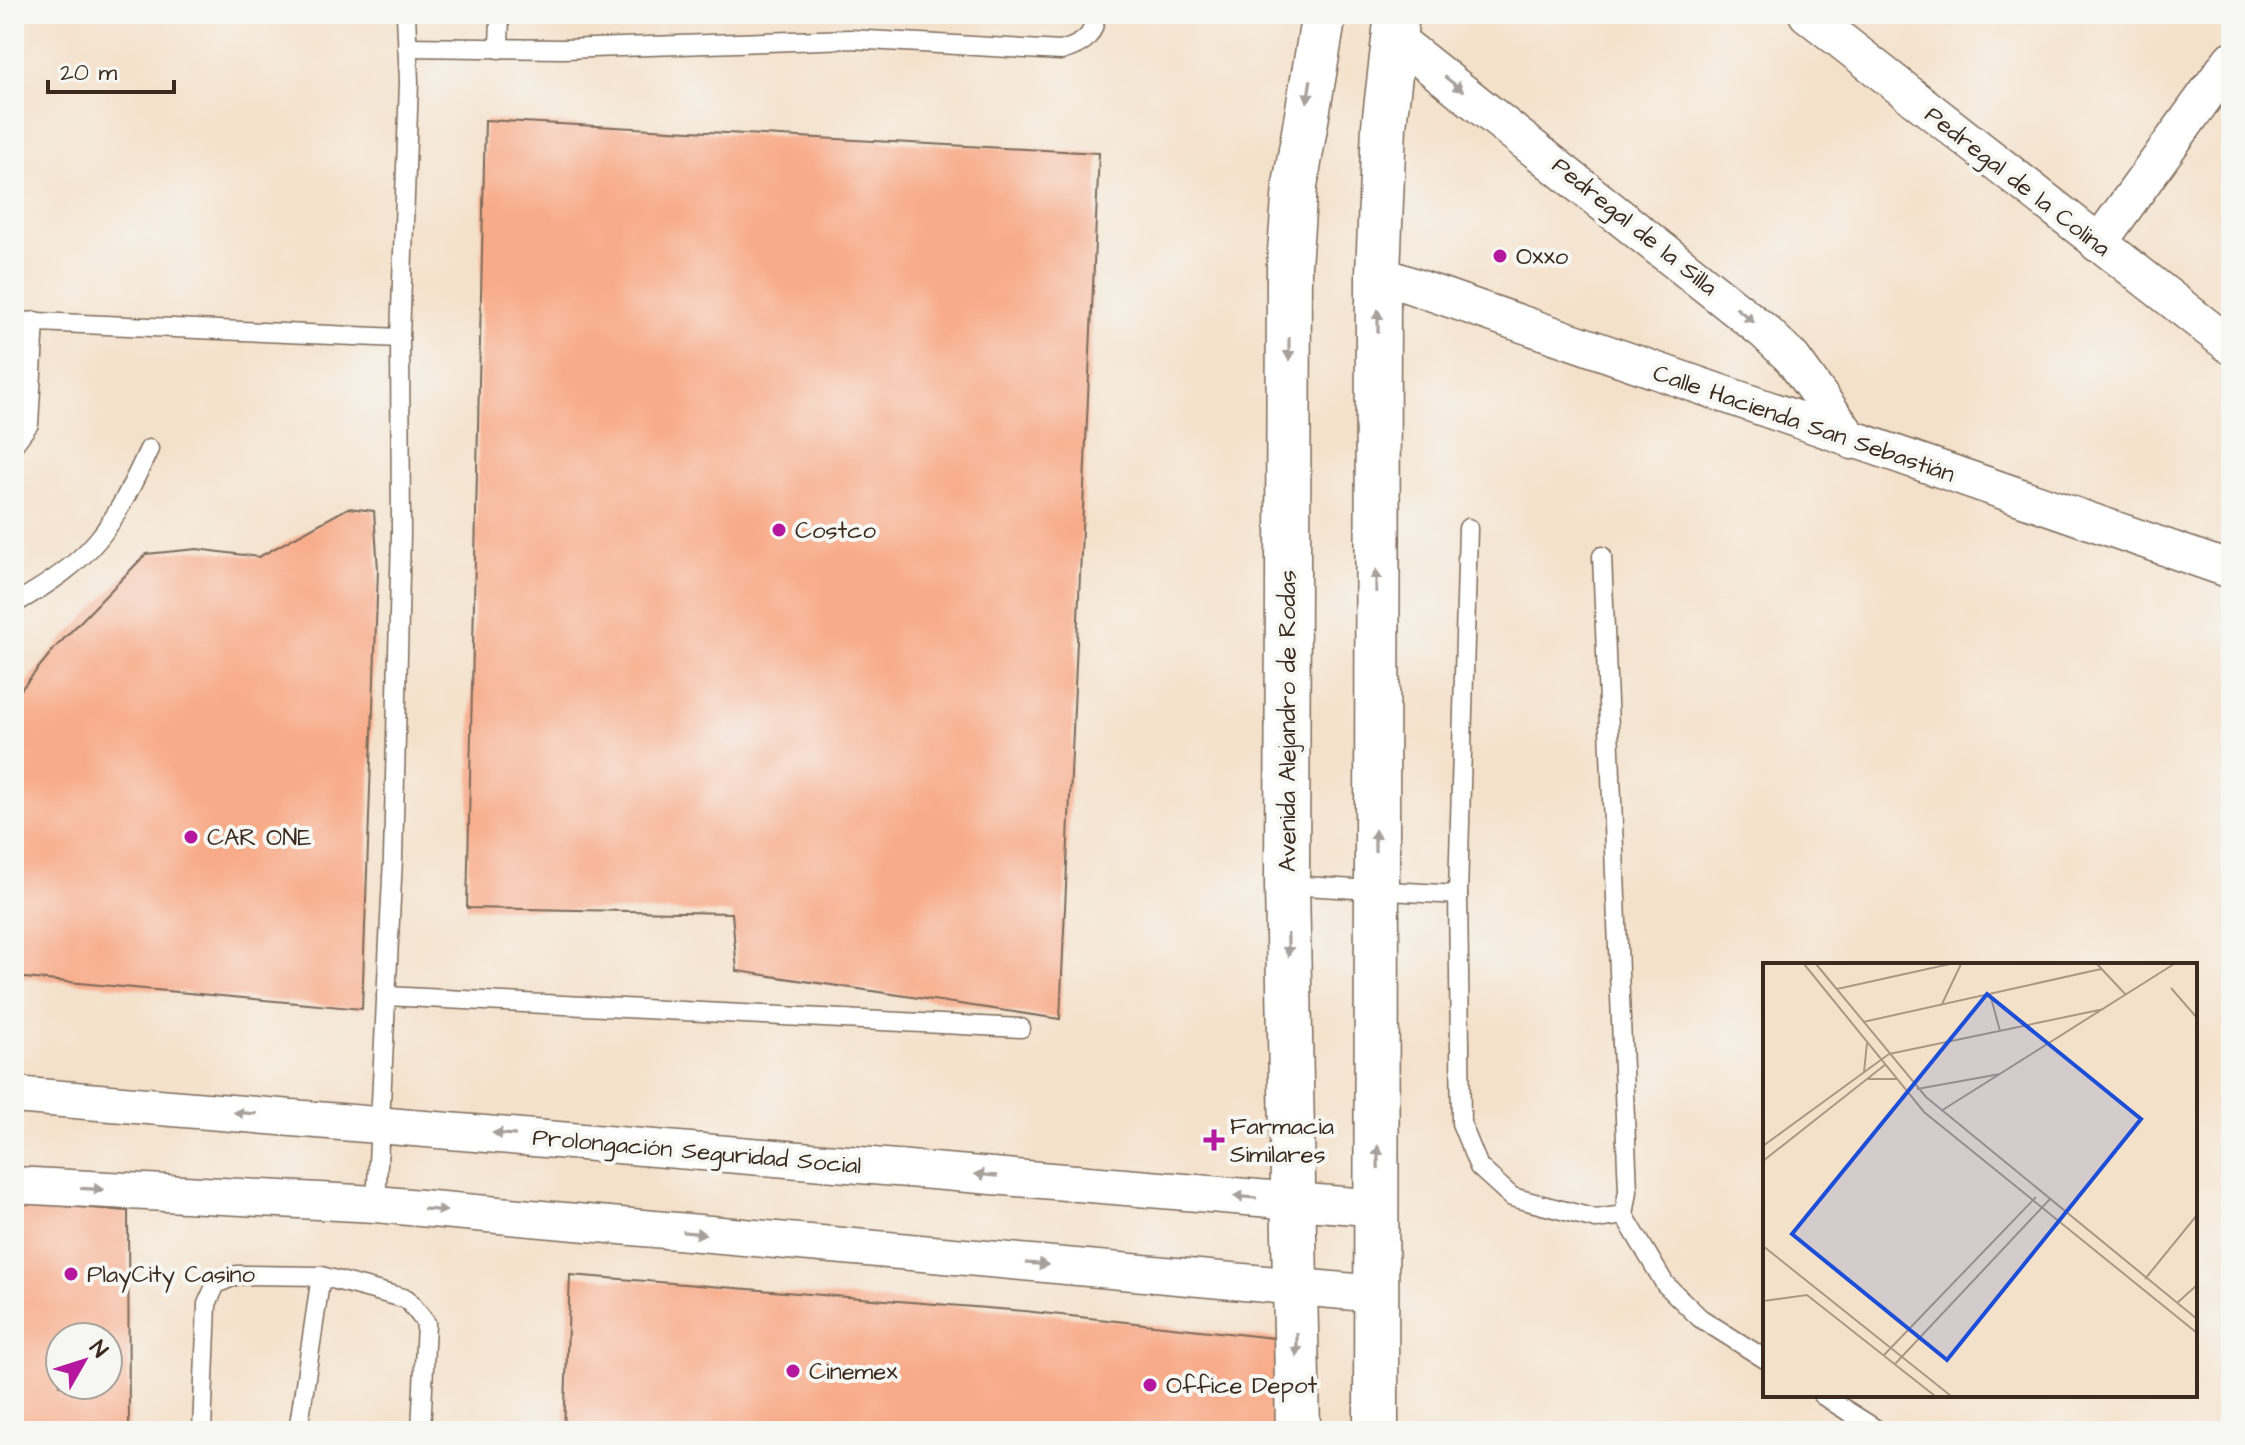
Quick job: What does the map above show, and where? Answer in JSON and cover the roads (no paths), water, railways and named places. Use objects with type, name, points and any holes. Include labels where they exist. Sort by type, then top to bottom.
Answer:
[{"type":"street","name":"Avenida Alejandro de Rodas","points":[[1298,1431],[1287,885],[1289,265],[1295,186],[1324,14]]},
{"type":"street","name":"Pedregal de la Colina","points":[[1807,14],[2231,346]]},
{"type":"street","points":[[1376,1431],[1379,1208],[1375,890],[1378,274],[1384,126],[1395,25]]},
{"type":"street","name":"Pedregal de la Silla","points":[[1395,25],[1765,332],[1792,358],[1852,441]]},
{"type":"street","points":[[2098,244],[2231,60]]},
{"type":"street","name":"Calle Hacienda San Sebastián","points":[[1378,274],[2231,570]]},
{"type":"street","name":"Prolongación Seguridad Social","points":[[14,1095],[1379,1208]]},
{"type":"street","points":[[14,1185],[376,1204],[1377,1294]]},
{"type":"lane","points":[[376,1204],[401,533],[400,338],[406,217],[406,14]]},
{"type":"lane","points":[[499,49],[500,14]]},
{"type":"lane","points":[[407,47],[620,48],[850,39],[1061,51],[1087,40],[1093,33],[1096,14]]},
{"type":"lane","points":[[14,321],[400,338]]},
{"type":"lane","points":[[14,444],[29,424],[35,321]]},
{"type":"lane","points":[[14,604],[48,586],[89,553],[118,515],[149,449]]},
{"type":"lane","points":[[1468,528],[1458,895],[1461,1123],[1479,1167],[1512,1197],[1596,1219],[1624,1215]]},
{"type":"lane","points":[[1602,556],[1628,1191],[1624,1215],[1665,1284],[1700,1318],[1763,1358]]},
{"type":"lane","points":[[1287,885],[1458,895]]},
{"type":"lane","points":[[386,996],[1021,1028]]},
{"type":"lane","points":[[202,1431],[207,1304],[216,1284],[237,1275],[321,1276],[407,1299],[426,1323],[421,1431]]},
{"type":"lane","points":[[298,1431],[321,1276]]},
{"type":"lane","points":[[1825,1397],[1879,1431]]},
{"type":"place","name":"Oxxo","points":[[1500,256]]},
{"type":"place","name":"Costco","points":[[779,530]]},
{"type":"place","name":"CAR ONE","points":[[191,837]]},
{"type":"place","name":"Farmacia Similares","points":[[1214,1140]]},
{"type":"place","name":"PlayCity Casino","points":[[71,1274]]},
{"type":"place","name":"Cinemex","points":[[793,1371]]},
{"type":"place","name":"Office Depot","points":[[1150,1385]]}]
